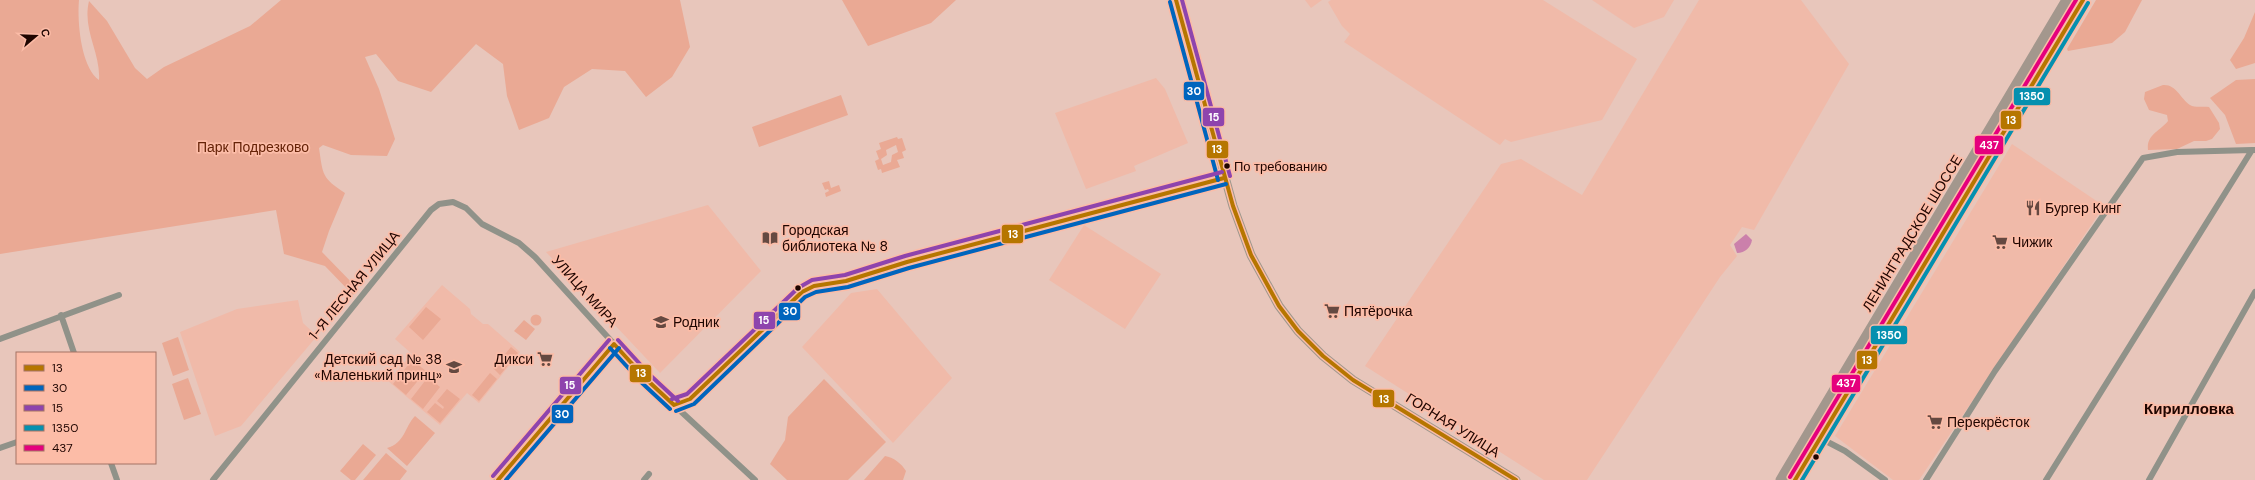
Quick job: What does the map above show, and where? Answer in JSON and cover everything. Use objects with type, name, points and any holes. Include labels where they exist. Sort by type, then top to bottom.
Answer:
[{"type":"highway","name":"ЛЕНИНГРАДСКОЕ ШОССЕ","points":[[1780,480],[2067,0]]},
{"type":"highway","name":"ЛЕНИНГРАДСКОЕ ШОССЕ","points":[[1795,480],[2083,0]]},
{"type":"street","name":"ГОРНАЯ УЛИЦА","points":[[1176,0],[1224,178],[1251,255],[1279,306],[1298,330],[1323,356],[1353,380],[1516,480]]},
{"type":"street","points":[[1926,480],[1995,371],[2143,158],[2177,152],[2254,150]]},
{"type":"street","points":[[2046,480],[2254,150]]},
{"type":"street","points":[[755,480],[674,405],[690,399],[802,292],[814,286],[846,280],[907,262],[1224,178]]},
{"type":"street","name":"1-Я ЛЕСНАЯ УЛИЦА","points":[[213,480],[431,210],[439,204],[453,202],[466,208]]},
{"type":"street","name":"УЛИЦА МИРА","points":[[466,208],[482,224],[519,243],[535,257],[646,379],[674,405]]},
{"type":"street","points":[[2149,480],[2255,292]]},
{"type":"street","points":[[0,339],[61,315],[119,295]]},
{"type":"street","points":[[61,315],[74,352]]},
{"type":"street","points":[[498,480],[614,344]]},
{"type":"street","points":[[1820,438],[1845,451],[1885,480]]},
{"type":"street","points":[[0,448],[16,442]]},
{"type":"street","points":[[111,464],[117,480]]},
{"type":"street","points":[[644,480],[649,474]]},
{"type":"shaded area","points":[[1305,0],[1322,0],[1311,8]]},
{"type":"shaded area","points":[[1331,0],[1543,0],[1637,59],[1602,120],[1511,142],[1505,139],[1500,145],[1344,42],[1350,34],[1342,26],[1328,2]]},
{"type":"shaded area","points":[[1592,0],[1674,0],[1664,17],[1634,28]]},
{"type":"shaded area","points":[[1699,0],[1801,0],[1849,64],[1754,230],[1742,227],[1730,245],[1737,256],[1720,277],[1587,480],[1544,480],[1365,366],[1501,164],[1521,159],[1582,195]]},
{"type":"shaded area","points":[[1156,78],[1165,89],[1188,143],[1134,166],[1136,171],[1086,189],[1055,113]]},
{"type":"shaded area","points":[[2012,144],[2104,206],[1919,480],[1893,480],[1835,436]]},
{"type":"shaded area","name":"Родник","points":[[708,205],[761,271],[660,373],[546,252]]},
{"type":"shaded area","points":[[1084,225],[1161,274],[1125,329],[1049,280]]},
{"type":"shaded area","points":[[1746,234],[1752,240],[1750,245],[1745,251],[1737,253],[1734,244]]},
{"type":"shaded area","name":"Детский сад № 38 «Маленький принц»","points":[[442,285],[470,309],[471,314],[483,324],[488,324],[520,352],[479,403],[467,393],[440,425],[388,381],[412,354],[395,339]]},
{"type":"shaded area","points":[[877,289],[952,378],[893,443],[802,347],[851,293]]},
{"type":"shaded area","points":[[298,300],[303,323],[317,336],[241,426],[215,436],[180,332],[237,309]]},
{"type":"green space","name":"Парк Подрезково","points":[[0,0],[79,0],[80,32],[84,55],[93,74],[99,80],[99,70],[88,22],[89,1],[107,21],[135,68],[147,79],[164,67],[250,26],[281,0],[680,0],[690,47],[672,77],[646,97],[625,71],[592,69],[564,87],[549,118],[519,130],[507,96],[503,64],[476,44],[431,92],[398,81],[376,54],[365,57],[379,89],[395,139],[387,156],[351,155],[323,145],[319,148],[325,175],[332,183],[345,193],[322,252],[358,289],[353,295],[325,266],[284,254],[276,210],[0,254]]},
{"type":"green space","points":[[842,0],[956,0],[931,23],[868,46]]},
{"type":"green space","points":[[2096,0],[2142,0],[2125,32],[2112,43],[2068,51],[2067,49]]},
{"type":"green space","points":[[2255,12],[2255,63],[2236,69],[2230,60],[2244,38]]},
{"type":"green space","points":[[2255,79],[2255,143],[2236,144],[2225,115],[2210,98],[2236,80]]},
{"type":"green space","points":[[2163,85],[2167,85],[2175,89],[2190,105],[2209,107],[2219,123],[2220,129],[2212,139],[2206,141],[2194,141],[2177,149],[2148,150],[2151,137],[2168,121],[2167,115],[2149,110],[2144,99],[2145,92]]},
{"type":"green space","points":[[841,95],[848,115],[759,147],[752,127]]},
{"type":"green space","points":[[897,137],[898,139],[902,138],[906,150],[902,152],[904,158],[897,160],[900,167],[882,173],[881,169],[878,170],[875,161],[879,159],[876,151],[881,149],[879,143]],"holes":[[[896,145],[898,152],[892,155],[891,162],[883,165],[881,159],[887,155],[886,150]]]},
{"type":"green space","points":[[829,181],[831,188],[839,185],[841,191],[826,197],[825,193],[829,191],[828,189],[825,190],[822,183]]},
{"type":"green space","points":[[426,307],[441,319],[423,340],[409,327]]},
{"type":"green space","points":[[536,314],[540,316],[542,320],[540,324],[536,326],[532,324],[530,320],[532,316]]},
{"type":"green space","points":[[524,320],[535,329],[526,340],[514,331]]},
{"type":"green space","points":[[178,337],[189,370],[173,376],[162,343]]},
{"type":"green space","points":[[511,347],[518,353],[500,375],[493,368]]},
{"type":"green space","points":[[412,360],[426,371],[406,395],[393,384]]},
{"type":"green space","points":[[490,373],[497,379],[479,401],[472,395]]},
{"type":"green space","points":[[428,377],[440,387],[423,409],[411,399]]},
{"type":"green space","points":[[188,378],[201,414],[184,420],[172,384]]},
{"type":"green space","points":[[824,379],[886,442],[848,480],[787,480],[770,464],[785,440],[788,417]]},
{"type":"green space","points":[[447,389],[460,399],[440,423],[427,412],[435,403],[443,409],[444,407],[437,401]]},
{"type":"green space","points":[[415,416],[435,433],[407,466],[387,448],[393,446],[401,439]]},
{"type":"green space","points":[[363,444],[376,455],[355,480],[351,480],[340,471]]},
{"type":"green space","points":[[386,453],[407,471],[400,480],[363,480]]},
{"type":"green space","points":[[885,456],[894,459],[904,468],[906,471],[903,480],[864,480]]},
{"type":"transit line","name":"13","points":[[1176,0],[1233,206],[1251,255],[1279,306],[1298,331],[1323,356],[1353,380],[1516,480]]},
{"type":"transit line","name":"15","points":[[1182,0],[1230,176]]},
{"type":"transit line","name":"437","points":[[1790,477],[2076,0]]},
{"type":"transit line","name":"13","points":[[1795,480],[2083,0]]},
{"type":"transit line","name":"30","points":[[1170,2],[1218,180]]},
{"type":"transit line","name":"1350","points":[[1802,480],[2088,3]]},
{"type":"transit line","name":"15","points":[[672,399],[687,394],[798,288],[812,280],[845,275],[905,256],[1222,172]]},
{"type":"transit line","name":"13","points":[[498,480],[614,344],[646,379],[674,405],[690,399],[802,292],[814,286],[846,281],[907,262],[1224,178]]},
{"type":"transit line","name":"30","points":[[676,411],[694,404],[805,297],[816,292],[848,287],[909,268],[1226,184]]},
{"type":"transit line","name":"15","points":[[493,476],[609,340]]},
{"type":"transit line","name":"15","points":[[618,340],[650,375],[678,401]]},
{"type":"transit line","name":"30","points":[[610,348],[642,383],[670,409]]},
{"type":"transit line","name":"30","points":[[506,480],[619,348]]},
{"type":"place","name":"По требованию","points":[[1227,166]]},
{"type":"place","name":"Бургер Кинг","points":[[2033,208]]},
{"type":"place","name":"Городская библиотека № 8","points":[[770,238]]},
{"type":"place","name":"Чижик","points":[[2000,242]]},
{"type":"place","name":"Пятёрочка","points":[[1332,311]]},
{"type":"place","name":"Родник","points":[[661,322]]},
{"type":"place","name":"Дикси","points":[[545,359]]},
{"type":"place","name":"Детский сад № 38 «Маленький принц»","points":[[454,367]]},
{"type":"place","name":"Перекрёсток","points":[[1935,422]]},
{"type":"district","name":"Кирилловка","points":[[2189,409]]}]
